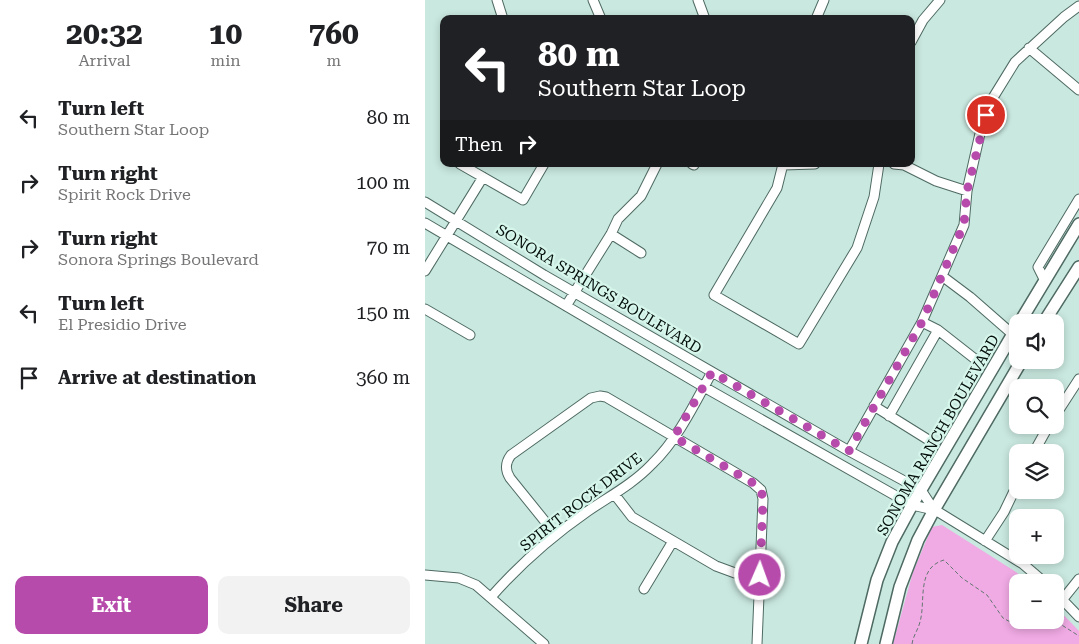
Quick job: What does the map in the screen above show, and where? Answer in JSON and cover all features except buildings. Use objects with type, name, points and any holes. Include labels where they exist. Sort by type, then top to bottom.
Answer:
[{"type":"main road","points":[[1025,314],[1079,224]]},
{"type":"main road","points":[[1049,314],[1079,267]]},
{"type":"main road","name":"SONOMA RANCH BOULEVARD","points":[[861,644],[877,580],[892,542],[912,505],[1009,345]]},
{"type":"main road","points":[[886,644],[896,598],[918,540],[1017,369]]},
{"type":"street","points":[[497,0],[502,15]]},
{"type":"street","points":[[593,0],[599,15]]},
{"type":"street","points":[[698,0],[704,15]]},
{"type":"street","points":[[818,15],[824,0]]},
{"type":"street","points":[[915,35],[923,20],[940,0]]},
{"type":"street","points":[[849,451],[922,322],[964,224],[967,191],[981,129],[991,101],[1015,62],[1064,17],[1079,6]]},
{"type":"street","points":[[1029,48],[1079,90]]},
{"type":"street","points":[[465,167],[523,200],[541,167]]},
{"type":"street","points":[[566,306],[611,234],[618,218],[641,196],[656,167]]},
{"type":"street","points":[[782,167],[777,188],[714,295],[799,344],[857,248],[874,197],[879,167]]},
{"type":"street","points":[[908,167],[936,181],[967,191]]},
{"type":"street","points":[[425,271],[483,177]]},
{"type":"street","points":[[1045,281],[1038,267],[1079,199]]},
{"type":"street","name":"SONORA SPRINGS BOULEVARD","points":[[425,202],[575,293],[849,451],[921,490],[934,510]]},
{"type":"street","name":"SONORA SPRINGS BOULEVARD","points":[[425,223],[704,387],[912,505],[934,510],[1023,564],[1035,574]]},
{"type":"street","points":[[611,234],[641,253]]},
{"type":"street","points":[[942,276],[1009,328]]},
{"type":"street","points":[[425,309],[470,335]]},
{"type":"street","points":[[922,322],[938,330],[975,359]]},
{"type":"street","points":[[889,416],[938,330]]},
{"type":"street","name":"SPIRIT ROCK DRIVE","points":[[491,597],[526,561],[556,535],[615,495],[647,470],[674,437],[712,372]]},
{"type":"street","points":[[1064,403],[1078,383]]},
{"type":"street","points":[[556,535],[508,474],[506,464],[511,456],[591,398],[600,396],[609,399],[753,483],[761,490],[763,499],[757,644]]},
{"type":"street","points":[[874,406],[927,439]]},
{"type":"street","points":[[615,495],[632,517],[722,569],[735,573],[760,575]]},
{"type":"street","points":[[985,541],[1010,499]]},
{"type":"street","points":[[644,589],[673,541]]},
{"type":"street","points":[[425,575],[465,580],[481,589],[544,644]]},
{"type":"street","points":[[1064,598],[1079,579]]},
{"type":"street","points":[[1064,600],[1079,617]]},
{"type":"path","points":[[912,644],[921,621],[922,598],[929,570],[937,562],[945,560],[962,578],[987,595],[1003,618],[1014,624],[1057,622],[1079,636]]},
{"type":"shaded area","points":[[942,525],[1018,574],[1009,574],[1009,629],[1064,629],[1064,615],[1079,631],[1079,644],[893,644],[913,572],[932,527]]},
{"type":"route","points":[[760,575],[763,499],[761,490],[753,483],[674,437],[712,372],[849,451],[922,322],[964,224],[967,191],[986,115]]}]
